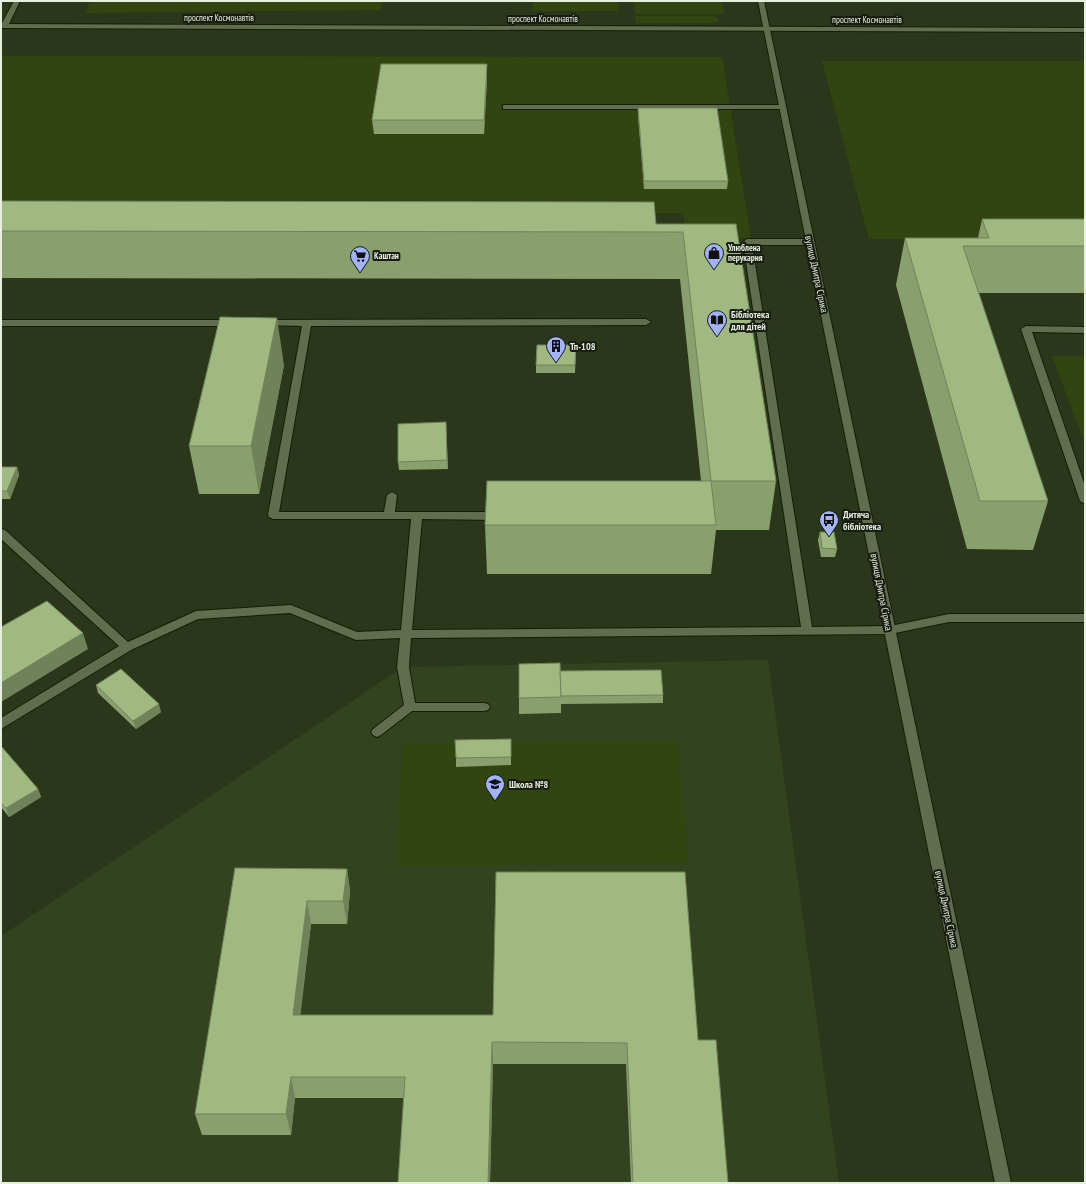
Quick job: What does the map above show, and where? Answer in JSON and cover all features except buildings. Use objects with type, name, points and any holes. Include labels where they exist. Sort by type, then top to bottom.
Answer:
[{"type":"street","points":[[3,26],[17,1]]},
{"type":"street","name":"вулиця Дмитра Сірика","points":[[761,1],[1003,1183]]},
{"type":"street","name":"проспект Космонавтів","points":[[3,26],[1085,30]]},
{"type":"street","points":[[506,107],[782,107]]},
{"type":"street","points":[[807,630],[744,245],[747,242],[811,242]]},
{"type":"street","points":[[1,323],[646,322]]},
{"type":"street","points":[[307,323],[272,515],[514,516]]},
{"type":"street","points":[[1085,330],[1026,330],[1081,481],[1085,501]]},
{"type":"street","points":[[389,515],[392,495]]},
{"type":"street","points":[[410,707],[403,667],[417,515]]},
{"type":"street","points":[[1,533],[126,647]]},
{"type":"street","points":[[1,724],[126,647],[196,615],[291,609],[356,636],[406,634],[890,630],[949,618],[1085,618]]},
{"type":"street","points":[[377,732],[410,707],[484,707]]},
{"type":"shaded area","points":[[90,1],[383,1],[381,10],[85,13]]},
{"type":"shaded area","points":[[618,1],[619,11],[532,11],[533,2]]},
{"type":"shaded area","points":[[633,1],[722,1],[724,14],[635,14]]},
{"type":"shaded area","points":[[635,16],[713,16],[719,19],[717,22],[710,23],[636,23]]},
{"type":"shaded area","points":[[1,56],[722,57],[751,238],[686,237],[683,213],[609,213],[1,236]]},
{"type":"shaded area","points":[[822,61],[1085,61],[1085,240],[869,239]]},
{"type":"shaded area","points":[[1052,356],[1085,356],[1085,444]]},
{"type":"shaded area","name":"Школа №8","points":[[768,660],[839,1183],[1,1183],[1,936],[403,667]]},
{"type":"shaded area","points":[[677,740],[689,863],[395,866],[403,742]]},
{"type":"place","name":"Улюблена перукарня","points":[[714,270]]},
{"type":"place","name":"Каштан","points":[[360,273]]},
{"type":"place","name":"Бібліотека для дітей","points":[[717,337]]},
{"type":"place","name":"Тп-108","points":[[556,363]]},
{"type":"place","name":"Дитяча бібліотека","points":[[829,537]]},
{"type":"place","name":"Школа №8","points":[[495,801]]}]
